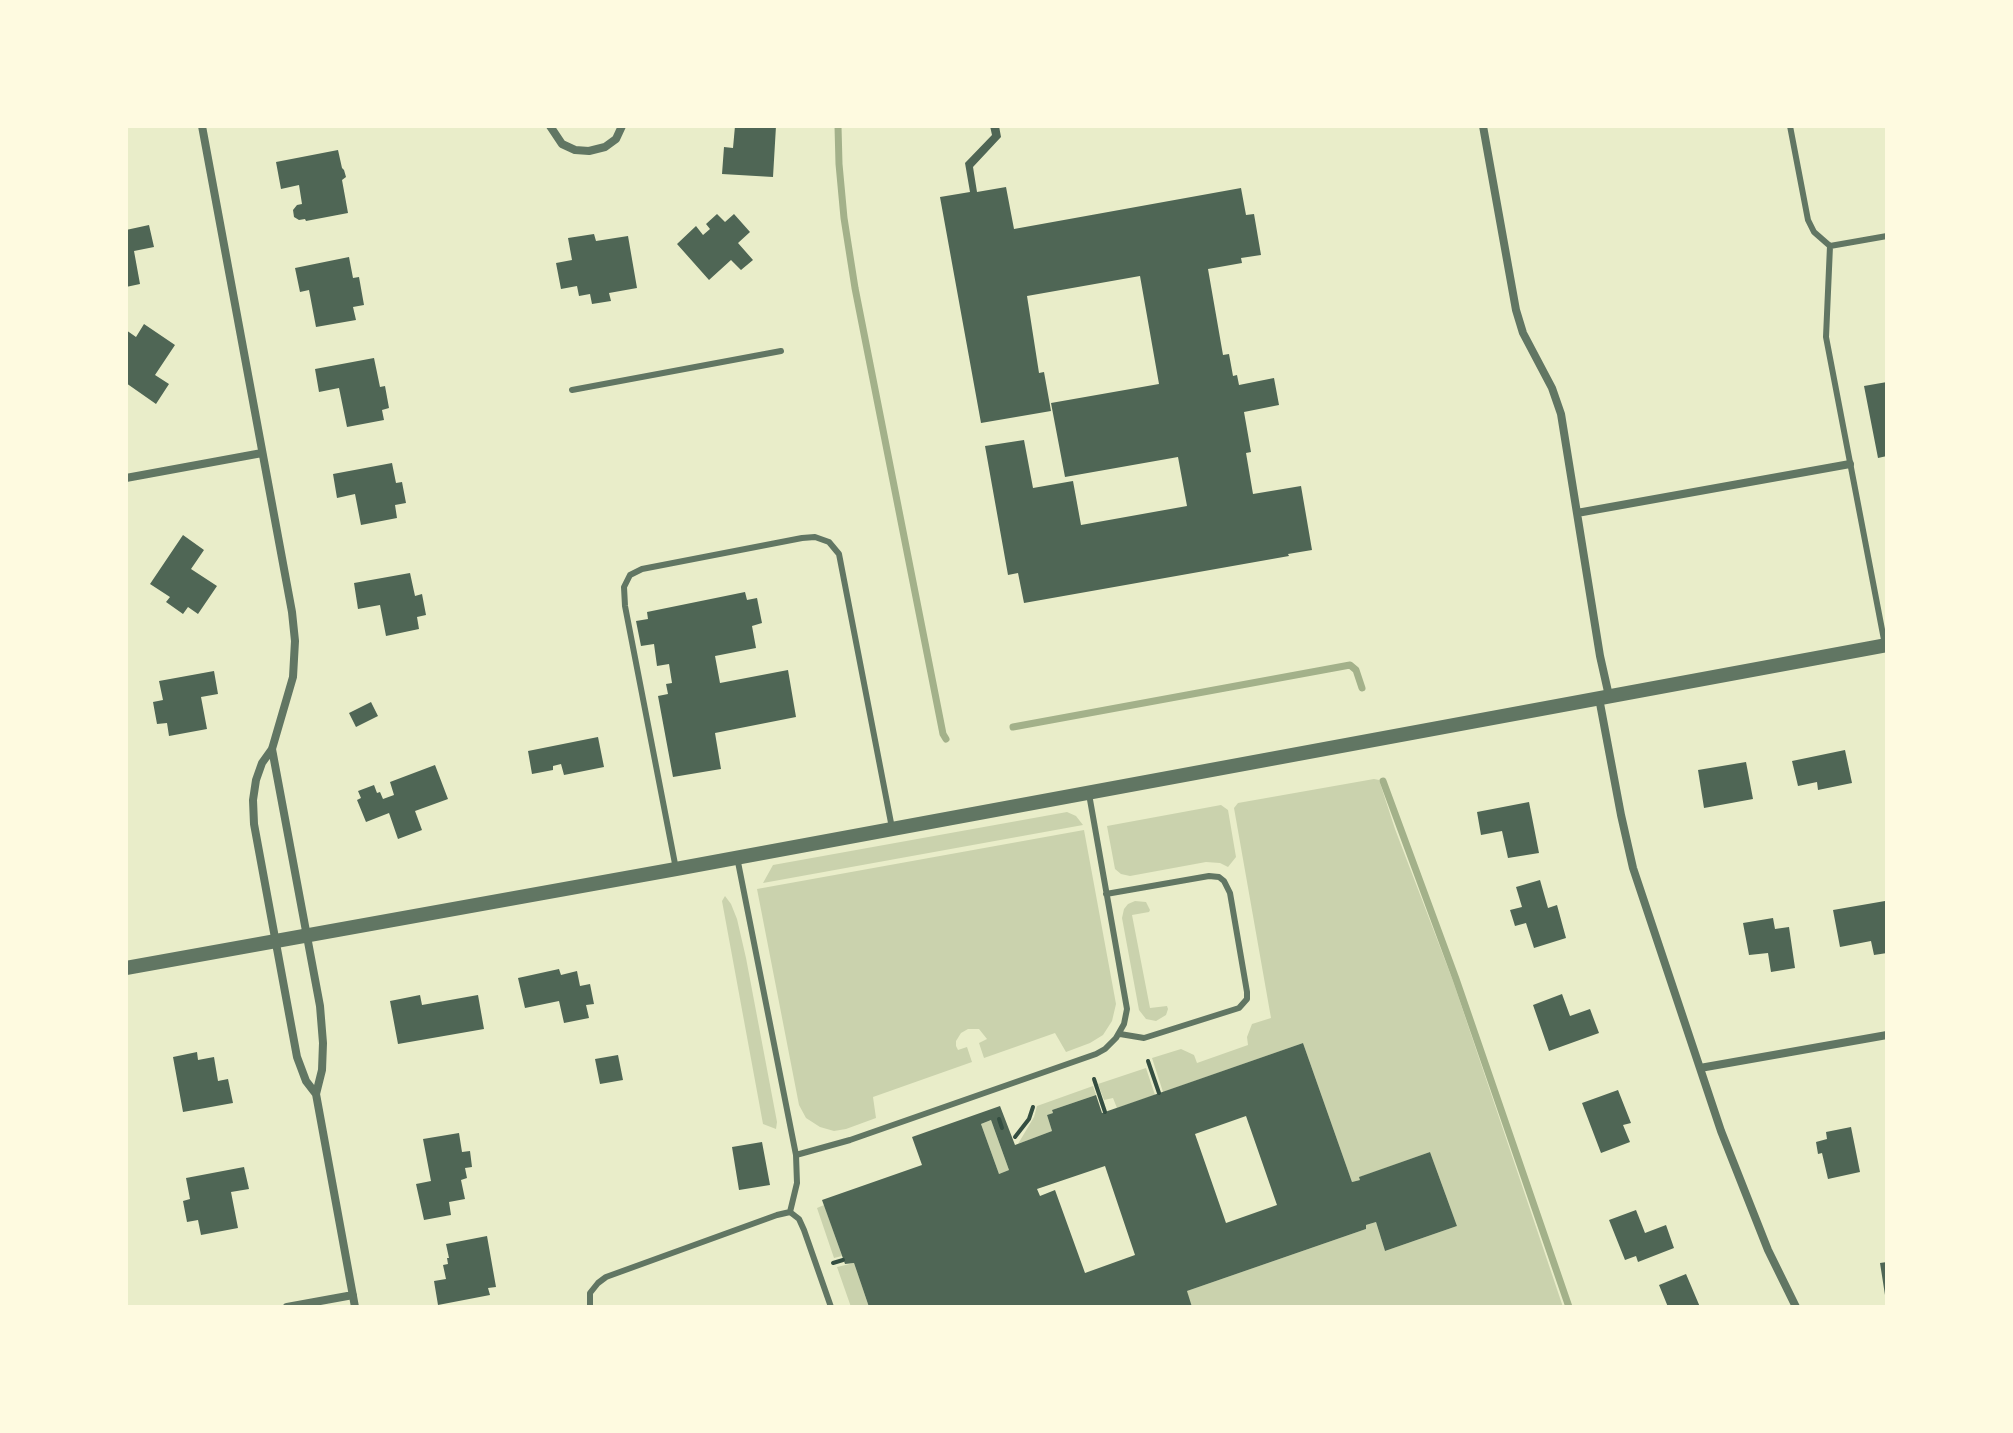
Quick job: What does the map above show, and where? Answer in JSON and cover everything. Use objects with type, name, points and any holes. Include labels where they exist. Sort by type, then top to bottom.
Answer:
[{"type":"street","points":[[202,126],[292,612],[295,641],[293,677],[272,749],[262,763],[256,780],[254,824],[297,1057],[306,1081],[316,1094]]},
{"type":"street","points":[[550,126],[562,144],[575,150],[589,151],[605,147],[616,139],[622,126]]},
{"type":"street","points":[[1483,126],[1516,310],[1523,333],[1552,388],[1561,414],[1621,815],[1633,868],[1721,1131],[1768,1250],[1796,1307]]},
{"type":"street","points":[[126,478],[262,453]]},
{"type":"street","points":[[1577,513],[1850,464]]},
{"type":"street","points":[[126,968],[1886,645]]},
{"type":"street","points":[[272,749],[320,1006],[322,1070],[316,1094],[355,1307]]},
{"type":"street","points":[[1700,1068],[1887,1035]]},
{"type":"street","points":[[287,1307],[353,1295]]},
{"type":"lane","points":[[1790,126],[1808,220],[1814,232],[1830,246]]},
{"type":"lane","points":[[1830,246],[1887,236]]},
{"type":"lane","points":[[1830,246],[1826,337],[1886,645]]},
{"type":"lane","points":[[572,390],[781,351]]},
{"type":"lane","points":[[676,869],[625,606],[624,587],[630,575],[642,569],[741,550],[815,537],[829,542],[839,554],[892,828]]},
{"type":"lane","points":[[796,1155],[850,1140],[1096,1054],[1120,1034],[1127,1009],[1088,792]]},
{"type":"lane","points":[[737,857],[796,1155],[797,1183],[790,1212]]},
{"type":"lane","points":[[1106,894],[1209,876],[1219,877],[1230,893],[1247,992],[1247,999],[1239,1008],[1144,1038],[1120,1034]]},
{"type":"lane","points":[[590,1307],[590,1293],[606,1277],[790,1212]]},
{"type":"lane","points":[[790,1212],[799,1219],[804,1230],[831,1307]]},
{"type":"path","points":[[1148,1061],[1159,1093]]},
{"type":"path","points":[[1094,1079],[1105,1112]]},
{"type":"path","points":[[1015,1137],[1026,1125],[1033,1107]]},
{"type":"path","points":[[999,1119],[1002,1128]]},
{"type":"path","points":[[833,1263],[843,1260]]},
{"type":"green space","points":[[1379,780],[1453,981],[1563,1307],[1192,1307],[1188,1300],[1187,1291],[1366,1229],[1366,1225],[1376,1222],[1385,1251],[1457,1226],[1430,1152],[1352,1182],[1303,1043],[1163,1092],[1152,1058],[1181,1049],[1194,1055],[1197,1063],[1248,1045],[1247,1037],[1252,1024],[1271,1018],[1234,808],[1238,803]]},
{"type":"green space","points":[[1221,805],[1228,810],[1236,857],[1228,867],[1206,862],[1130,876],[1115,869],[1107,826]]},
{"type":"green space","points":[[1067,812],[1076,816],[1083,825],[763,883],[773,865]]},
{"type":"green space","points":[[1084,830],[1116,1004],[1112,1021],[1103,1035],[1066,1052],[1055,1033],[984,1058],[979,1043],[987,1039],[979,1029],[968,1029],[961,1033],[956,1046],[958,1050],[967,1047],[972,1062],[873,1097],[876,1118],[834,1131],[806,1118],[799,1105],[757,889]]},
{"type":"green space","points":[[725,896],[737,919],[746,958],[776,1129],[763,1124],[722,901]]},
{"type":"green space","points":[[1135,901],[1146,902],[1150,910],[1132,915],[1150,1008],[1167,1006],[1168,1009],[1166,1015],[1156,1021],[1146,1019],[1139,1010],[1122,918],[1124,909]]},
{"type":"green space","points":[[1146,1068],[1155,1095],[1117,1108],[1113,1098],[1104,1100],[1098,1084]]},
{"type":"green space","points":[[1093,1086],[1096,1095],[1052,1110],[1053,1113],[1047,1115],[1052,1131],[1018,1144],[1037,1106]]},
{"type":"green space","points":[[991,1120],[1009,1170],[999,1174],[981,1124]]},
{"type":"green space","points":[[824,1205],[842,1256],[834,1258],[817,1208]]},
{"type":"green space","points":[[854,1263],[869,1307],[851,1307],[837,1267]]},
{"type":"building","points":[[735,126],[776,126],[773,177],[722,174],[724,147],[733,148]]},
{"type":"building","points":[[990,126],[999,126],[1001,137],[973,167],[977,192],[1006,187],[1014,229],[1241,188],[1246,215],[1254,214],[1261,255],[1241,258],[1242,263],[1208,269],[1223,355],[1229,354],[1233,376],[1237,375],[1239,385],[1274,378],[1279,405],[1244,412],[1251,452],[1246,453],[1253,494],[1301,486],[1312,550],[1024,603],[1018,573],[1008,575],[985,446],[1024,440],[1033,488],[1073,481],[1081,525],[1187,506],[1178,457],[1065,477],[1051,403],[1159,384],[1140,276],[1027,296],[1039,373],[1044,372],[1051,411],[981,423],[940,197],[970,192],[965,163],[992,135]]},
{"type":"building","points":[[338,150],[346,177],[342,180],[348,213],[306,221],[294,217],[293,210],[302,204],[299,185],[281,189],[276,162]]},
{"type":"building","points":[[717,214],[725,222],[734,214],[750,232],[738,243],[753,260],[741,270],[731,260],[709,280],[677,244],[696,226],[703,235],[710,229],[706,224]]},
{"type":"building","points":[[149,225],[154,247],[134,251],[140,284],[126,287],[126,230]]},
{"type":"building","points":[[594,234],[596,241],[628,236],[637,288],[609,293],[611,301],[592,304],[590,294],[579,296],[577,286],[561,289],[556,263],[572,260],[568,238]]},
{"type":"building","points":[[349,257],[353,278],[359,277],[364,305],[353,307],[356,320],[316,327],[309,290],[300,292],[295,268]]},
{"type":"building","points":[[144,324],[175,345],[155,375],[169,384],[156,404],[126,383],[126,330],[136,337]]},
{"type":"building","points":[[374,358],[380,387],[385,386],[389,408],[382,410],[384,420],[347,427],[339,388],[319,392],[315,369]]},
{"type":"building","points":[[1887,382],[1887,456],[1878,458],[1864,386]]},
{"type":"building","points":[[392,463],[396,483],[402,482],[406,503],[395,505],[397,518],[361,525],[355,494],[337,498],[333,474]]},
{"type":"building","points":[[183,535],[204,550],[191,569],[217,586],[198,614],[188,607],[183,614],[166,602],[170,597],[150,584]]},
{"type":"building","points":[[410,573],[415,596],[422,594],[426,615],[417,617],[419,629],[386,636],[380,605],[358,609],[354,583]]},
{"type":"building","points":[[745,592],[747,600],[757,598],[762,623],[752,626],[756,648],[715,656],[720,683],[788,670],[796,717],[715,733],[721,769],[673,777],[658,696],[668,694],[666,684],[672,683],[669,664],[657,666],[654,644],[641,646],[636,621],[648,619],[647,612]]},
{"type":"building","points":[[214,671],[218,694],[201,697],[207,729],[169,736],[167,723],[157,724],[153,702],[163,700],[159,681]]},
{"type":"building","points":[[371,702],[378,716],[356,727],[349,713]]},
{"type":"building","points":[[598,737],[604,767],[564,775],[561,764],[553,766],[553,770],[532,774],[528,751]]},
{"type":"building","points":[[1845,750],[1852,783],[1818,790],[1817,782],[1798,786],[1792,761]]},
{"type":"building","points":[[1746,762],[1753,799],[1704,808],[1698,770]]},
{"type":"building","points":[[435,765],[448,799],[415,811],[422,830],[398,839],[389,813],[366,822],[357,800],[361,798],[358,791],[374,785],[383,799],[394,795],[390,782]]},
{"type":"building","points":[[1529,802],[1539,853],[1508,858],[1502,831],[1481,835],[1477,812]]},
{"type":"building","points":[[1540,880],[1548,908],[1557,905],[1566,938],[1534,948],[1526,923],[1515,926],[1510,910],[1522,907],[1516,887]]},
{"type":"building","points":[[1885,901],[1887,953],[1874,955],[1871,941],[1840,947],[1833,910]]},
{"type":"building","points":[[1773,918],[1775,929],[1789,927],[1795,968],[1771,972],[1768,953],[1749,955],[1743,923]]},
{"type":"building","points":[[559,969],[561,975],[577,971],[580,986],[590,984],[594,1004],[586,1005],[589,1018],[564,1023],[559,1001],[525,1008],[518,978]]},
{"type":"building","points":[[1562,994],[1570,1016],[1590,1009],[1599,1033],[1549,1051],[1533,1005]]},
{"type":"building","points":[[420,995],[422,1005],[478,995],[484,1029],[398,1044],[390,1001]]},
{"type":"building","points":[[1303,1043],[1352,1182],[1430,1152],[1457,1226],[1385,1251],[1376,1222],[1366,1225],[1366,1229],[1187,1291],[1192,1307],[869,1307],[854,1263],[845,1264],[822,1200],[922,1165],[912,1137],[1000,1106],[1015,1145],[1052,1131],[1047,1115],[1053,1113],[1052,1110],[1096,1095],[1102,1113]],"holes":[[[1246,1116],[1277,1205],[1226,1223],[1195,1134]],[[991,1120],[1009,1170],[999,1174],[981,1124]],[[1105,1166],[1135,1255],[1085,1273],[1055,1190],[1040,1196],[1037,1189]]]},
{"type":"building","points":[[197,1052],[198,1060],[214,1057],[218,1081],[228,1079],[233,1103],[183,1112],[173,1057]]},
{"type":"building","points":[[618,1055],[623,1080],[600,1084],[595,1059]]},
{"type":"building","points":[[1618,1090],[1631,1123],[1623,1125],[1630,1142],[1601,1153],[1582,1103]]},
{"type":"building","points":[[1851,1127],[1860,1172],[1828,1179],[1816,1142],[1827,1139],[1826,1132]]},
{"type":"building","points":[[459,1133],[462,1152],[470,1151],[472,1167],[465,1168],[467,1178],[461,1180],[465,1199],[449,1202],[451,1215],[424,1220],[416,1184],[431,1181],[423,1139]]},
{"type":"building","points":[[762,1142],[770,1185],[739,1190],[732,1147]]},
{"type":"building","points":[[244,1167],[249,1189],[231,1192],[238,1228],[201,1235],[198,1220],[187,1222],[183,1201],[190,1199],[186,1178]]},
{"type":"building","points":[[1636,1210],[1645,1233],[1666,1225],[1674,1248],[1638,1262],[1636,1256],[1625,1260],[1609,1220]]},
{"type":"building","points":[[487,1236],[496,1287],[488,1288],[490,1295],[438,1305],[434,1281],[446,1279],[443,1265],[448,1264],[449,1258],[446,1244]]},
{"type":"building","points":[[1887,1262],[1887,1295],[1885,1295],[1880,1263]]},
{"type":"building","points":[[1686,1274],[1700,1307],[1668,1307],[1659,1285]]},
{"type":"waterway","points":[[838,126],[844,218],[855,288],[946,739]]},
{"type":"waterway","points":[[1013,727],[1350,665],[1356,670],[1362,688]]},
{"type":"waterway","points":[[1383,781],[1456,979],[1569,1307]]}]
